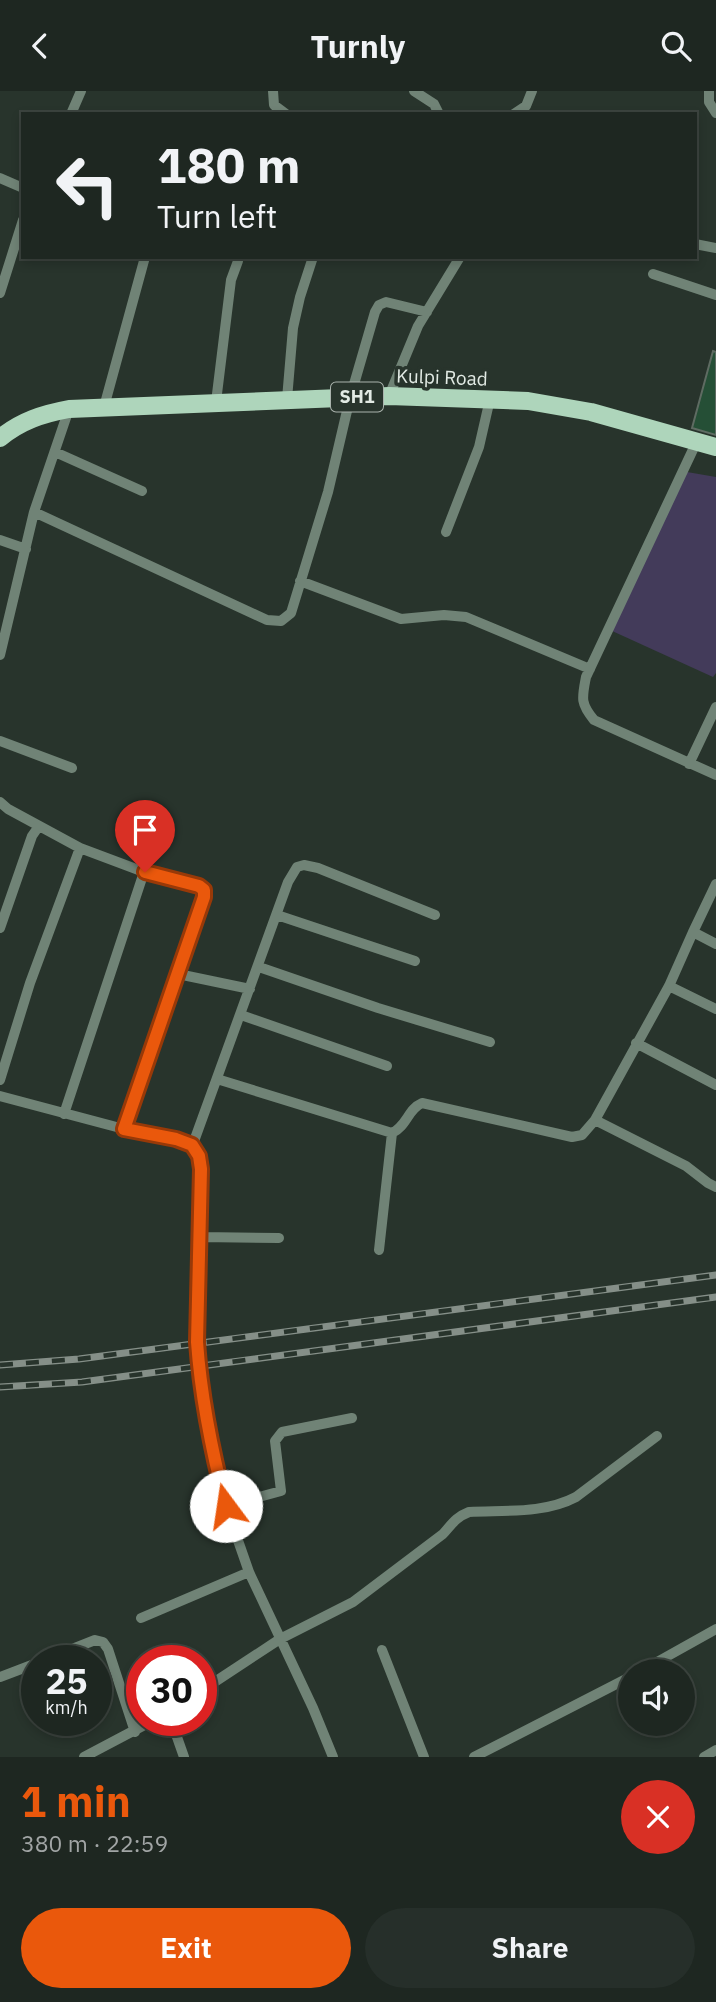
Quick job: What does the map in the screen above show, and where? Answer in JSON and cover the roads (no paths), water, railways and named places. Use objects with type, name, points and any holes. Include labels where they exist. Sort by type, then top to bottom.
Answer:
[{"type":"main road","name":"Kulpi Road","points":[[0,438],[24,421],[69,409],[389,396],[490,399],[562,405],[716,447]]},
{"type":"street","points":[[72,112],[81,91]]},
{"type":"street","points":[[273,91],[274,106],[283,112]]},
{"type":"street","points":[[414,91],[434,104],[438,112]]},
{"type":"street","points":[[517,112],[526,106],[532,91]]},
{"type":"street","points":[[709,91],[709,102],[716,113]]},
{"type":"street","points":[[0,178],[21,187]]},
{"type":"street","points":[[0,293],[21,226]]},
{"type":"street","points":[[697,244],[716,248]]},
{"type":"street","points":[[104,407],[144,259]]},
{"type":"street","points":[[287,400],[293,328],[312,259]]},
{"type":"street","points":[[389,396],[418,326],[459,259]]},
{"type":"street","points":[[216,402],[231,280],[238,261]]},
{"type":"street","points":[[653,274],[716,295]]},
{"type":"street","points":[[34,512],[267,620],[281,621],[290,613],[328,492],[350,398],[379,305],[386,302],[427,312]]},
{"type":"street","points":[[446,533],[479,447],[490,399]]},
{"type":"street","points":[[0,655],[34,512],[69,409]]},
{"type":"street","points":[[698,442],[590,669],[582,697],[584,708],[594,720],[716,775]]},
{"type":"street","points":[[55,451],[142,491]]},
{"type":"street","points":[[0,540],[26,549]]},
{"type":"street","points":[[300,581],[401,619],[444,615],[466,617],[590,669]]},
{"type":"street","points":[[689,764],[716,707]]},
{"type":"street","points":[[0,741],[72,768]]},
{"type":"street","points":[[0,802],[80,848],[145,872],[199,886],[204,890],[204,897],[124,1129]]},
{"type":"street","points":[[0,928],[32,836],[39,826]]},
{"type":"street","points":[[0,1080],[30,983],[80,848]]},
{"type":"street","points":[[192,1145],[292,873],[297,867],[304,865],[318,868],[435,915]]},
{"type":"street","points":[[64,1114],[145,872]]},
{"type":"street","points":[[217,1079],[392,1133],[402,1129],[416,1105],[422,1103],[572,1137],[582,1135],[595,1120],[668,986],[716,884]]},
{"type":"street","points":[[278,915],[415,961]]},
{"type":"street","points":[[693,932],[716,944]]},
{"type":"street","points":[[259,967],[490,1042]]},
{"type":"street","points":[[178,974],[250,989]]},
{"type":"street","points":[[668,986],[716,1009]]},
{"type":"street","points":[[241,1015],[387,1066]]},
{"type":"street","points":[[636,1043],[716,1085]]},
{"type":"street","points":[[0,1096],[124,1129],[176,1139],[192,1145],[199,1156],[201,1169],[197,1342],[212,1448],[226,1506],[248,1572],[333,1757]]},
{"type":"street","points":[[595,1120],[686,1166],[716,1187]]},
{"type":"street","points":[[379,1250],[392,1133]]},
{"type":"street","points":[[200,1237],[279,1238]]},
{"type":"street","points":[[226,1506],[281,1491],[275,1441],[282,1432],[352,1418]]},
{"type":"street","points":[[217,1680],[280,1639],[353,1602],[443,1534],[453,1520],[460,1516],[469,1512],[543,1508],[563,1504],[657,1436]]},
{"type":"street","points":[[141,1618],[248,1572]]},
{"type":"street","points":[[662,1659],[716,1629]]},
{"type":"street","points":[[82,1645],[95,1640],[105,1645]]},
{"type":"street","points":[[382,1650],[424,1757]]},
{"type":"street","points":[[112,1662],[126,1705]]},
{"type":"street","points":[[0,1677],[21,1669]]},
{"type":"street","points":[[474,1757],[618,1683]]},
{"type":"street","points":[[84,1757],[127,1736]]},
{"type":"street","points":[[177,1736],[184,1757]]},
{"type":"street","points":[[704,1757],[716,1750]]},
{"type":"railway","points":[[0,1365],[79,1359],[716,1275]]},
{"type":"railway","points":[[0,1387],[82,1382],[716,1297]]}]
